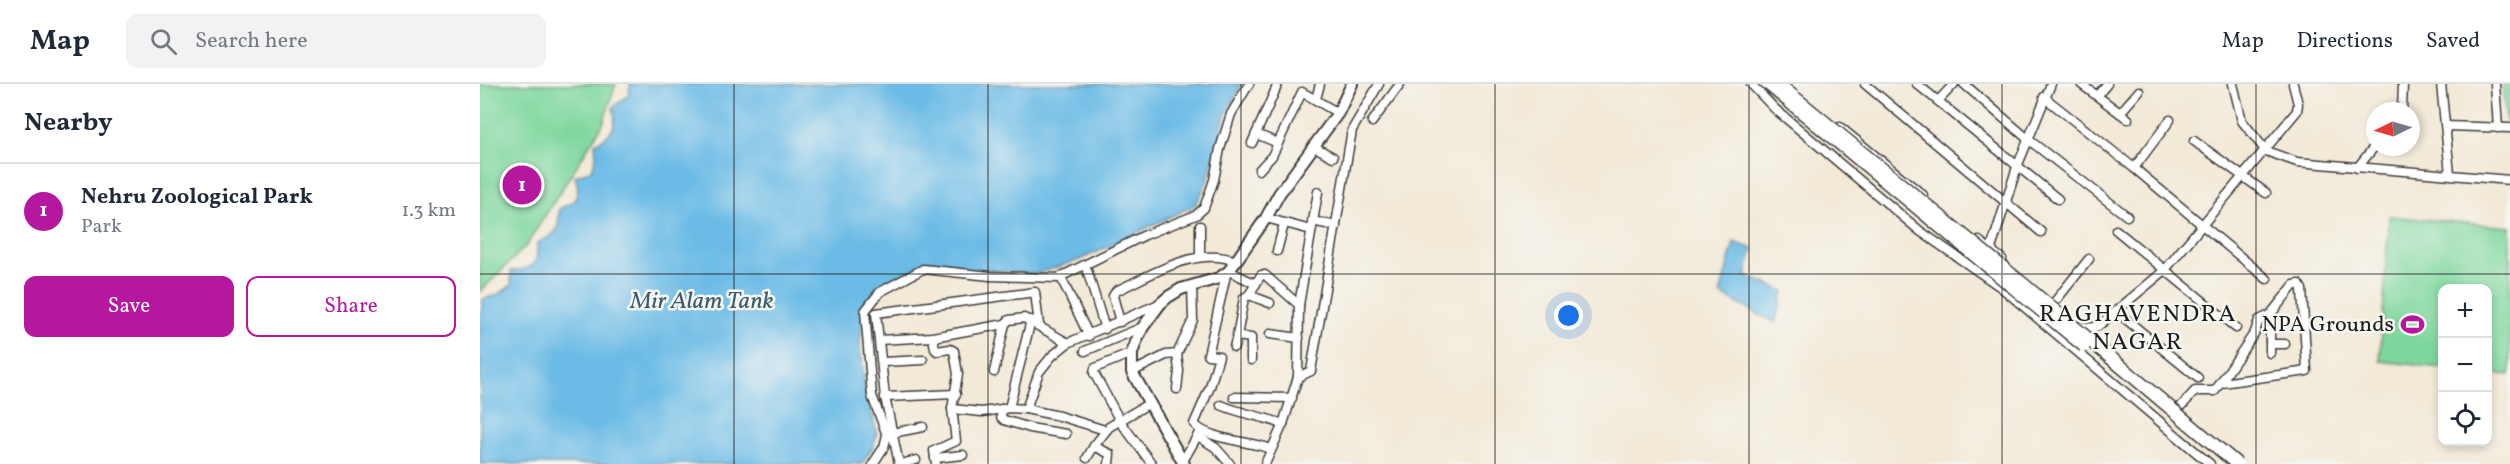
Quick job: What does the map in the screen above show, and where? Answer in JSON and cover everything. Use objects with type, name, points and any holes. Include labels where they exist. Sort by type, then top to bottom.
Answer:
[{"type":"highway","points":[[1768,84],[2226,464]]},
{"type":"highway","points":[[1778,84],[2023,284],[2237,464]]},
{"type":"main road","points":[[1183,463],[1132,372],[1132,353],[1143,327],[1160,304],[1181,289],[1227,273],[1266,218],[1279,194],[1338,113],[1352,84]]},
{"type":"street","points":[[873,464],[884,447],[887,435],[872,396],[865,310],[880,292],[923,269],[990,276],[1058,278],[1145,236],[1196,215],[1204,208],[1214,180],[1220,149],[1231,114],[1249,84]]},
{"type":"street","points":[[1252,143],[1278,84]]},
{"type":"street","points":[[1316,99],[1320,84]]},
{"type":"street","points":[[1298,376],[1311,371],[1352,130],[1379,84]]},
{"type":"street","points":[[1372,122],[1400,84]]},
{"type":"street","points":[[1751,84],[1775,109],[1845,165],[1905,218],[2002,288],[2210,464]]},
{"type":"street","points":[[1786,84],[1990,250],[2180,412],[2245,464]]},
{"type":"street","points":[[1865,84],[2041,232]]},
{"type":"street","points":[[1917,84],[2058,199]]},
{"type":"street","points":[[1964,84],[2029,140],[2127,216]]},
{"type":"street","points":[[1981,274],[2017,167],[2051,84]]},
{"type":"street","points":[[2081,84],[2128,119]]},
{"type":"street","points":[[2097,96],[2107,84]]},
{"type":"street","points":[[2234,84],[2242,121],[2266,150],[2304,164],[2510,180]]},
{"type":"street","points":[[2080,326],[2090,328],[2098,326],[2117,312],[2164,271],[2204,226],[2297,111],[2298,104],[2293,84]]},
{"type":"street","points":[[2402,102],[2403,84]]},
{"type":"street","points":[[2441,84],[2450,174]]},
{"type":"street","points":[[2496,84],[2498,128]]},
{"type":"street","points":[[1938,101],[1952,85]]},
{"type":"street","points":[[2120,113],[2139,91]]},
{"type":"street","points":[[1259,170],[1272,156],[1300,94],[1305,92],[1338,113]]},
{"type":"street","points":[[2044,97],[2134,168],[2267,279]]},
{"type":"street","points":[[2134,168],[2170,120]]},
{"type":"street","points":[[2446,126],[2510,128]]},
{"type":"street","points":[[1256,134],[1278,143]]},
{"type":"street","points":[[2194,141],[2266,193]]},
{"type":"street","points":[[1313,146],[1334,158]]},
{"type":"street","points":[[2357,168],[2367,156]]},
{"type":"street","points":[[1265,464],[1283,424],[1298,376],[1299,305],[1318,192]]},
{"type":"street","points":[[1266,218],[1284,224],[1336,226]]},
{"type":"street","points":[[1277,251],[1284,224]]},
{"type":"street","points":[[1200,226],[1200,257]]},
{"type":"street","points":[[2116,230],[2236,328]]},
{"type":"street","points":[[1120,322],[1113,293],[1187,260],[1222,256],[1236,261]]},
{"type":"street","points":[[2053,304],[2089,259]]},
{"type":"street","points":[[1087,270],[1105,329]]},
{"type":"street","points":[[1230,464],[1199,432],[1194,422],[1210,387],[1219,356],[1208,355],[1227,273],[1256,284]]},
{"type":"street","points":[[1234,347],[1244,298],[1249,295],[1261,275],[1264,275],[1299,305]]},
{"type":"street","points":[[1063,282],[1089,336]]},
{"type":"street","points":[[2167,429],[2195,391],[2212,393],[2222,383],[2259,320],[2270,315],[2295,285],[2299,284],[2307,371],[2222,383]]},
{"type":"street","points":[[1177,389],[1179,371],[1177,354],[1193,320],[1192,285]]},
{"type":"street","points":[[916,460],[900,464],[885,397],[876,313],[1035,292],[1035,322],[1016,389],[1001,417],[1030,428],[1066,434]]},
{"type":"street","points":[[1249,295],[1270,303]]},
{"type":"street","points":[[1026,410],[1030,392],[1039,372],[1052,356],[1068,343],[1160,304]]},
{"type":"street","points":[[2117,312],[2198,378]]},
{"type":"street","points":[[2270,315],[2270,353]]},
{"type":"street","points":[[879,340],[933,337],[1005,324],[1015,318],[1035,322],[1068,343]]},
{"type":"street","points":[[994,372],[1005,324]]},
{"type":"street","points":[[2066,342],[2080,326]]},
{"type":"street","points":[[1085,351],[1143,327]]},
{"type":"street","points":[[1270,334],[1299,338]]},
{"type":"street","points":[[1237,336],[1251,338],[1251,360]]},
{"type":"street","points":[[933,337],[934,349],[954,351],[958,374],[952,409],[956,441],[934,450],[936,461],[963,455]]},
{"type":"street","points":[[2270,341],[2272,344],[2285,344]]},
{"type":"street","points":[[1132,353],[1094,371],[1120,421],[1152,464]]},
{"type":"street","points":[[1132,372],[1166,356],[1177,354]]},
{"type":"street","points":[[883,362],[923,360]]},
{"type":"street","points":[[2133,399],[2146,383]]},
{"type":"street","points":[[1016,389],[1030,392]]},
{"type":"street","points":[[885,397],[956,394]]},
{"type":"street","points":[[1234,397],[1292,398]]},
{"type":"street","points":[[1087,458],[1105,430],[1148,404]]},
{"type":"street","points":[[1221,405],[1244,414],[1258,415],[1283,424]]},
{"type":"street","points":[[952,409],[982,412],[1005,409],[1026,410],[1059,416],[1105,430]]},
{"type":"street","points":[[892,433],[923,427]]},
{"type":"street","points":[[1199,432],[1234,441],[1254,442],[1271,449]]},
{"type":"street","points":[[1183,463],[1199,432]]},
{"type":"street","points":[[1094,446],[1110,454],[1109,464]]},
{"type":"green space","points":[[480,84],[616,84],[603,124],[526,246],[480,292]]},
{"type":"green space","points":[[2502,84],[2510,84],[2510,121],[2506,121]]},
{"type":"green space","name":"NPA Grounds","points":[[2389,216],[2510,227],[2510,375],[2492,373],[2492,284],[2438,284],[2438,368],[2380,361]]},
{"type":"water","name":"Mir Alam Tank","points":[[630,84],[1242,84],[1225,116],[1208,180],[1195,205],[1082,259],[1036,274],[921,265],[876,288],[864,304],[860,345],[865,385],[877,434],[873,447],[862,464],[480,464],[480,317],[483,299],[497,295],[511,286],[511,271],[530,267],[536,261],[537,243],[556,231],[559,209],[575,201],[578,188],[575,176],[592,170],[596,157],[595,143],[606,137],[613,129],[615,120],[613,107],[629,95]]},
{"type":"water","points":[[1734,242],[1753,249],[1746,276],[1784,291],[1775,323],[1720,294]]},
{"type":"place","name":"Nehru Zoological Park","points":[[522,185]]},
{"type":"place","name":"NPA Grounds","points":[[2412,325]]},
{"type":"district","name":"RAGHAVENDRA NAGAR","points":[[2138,329]]}]
